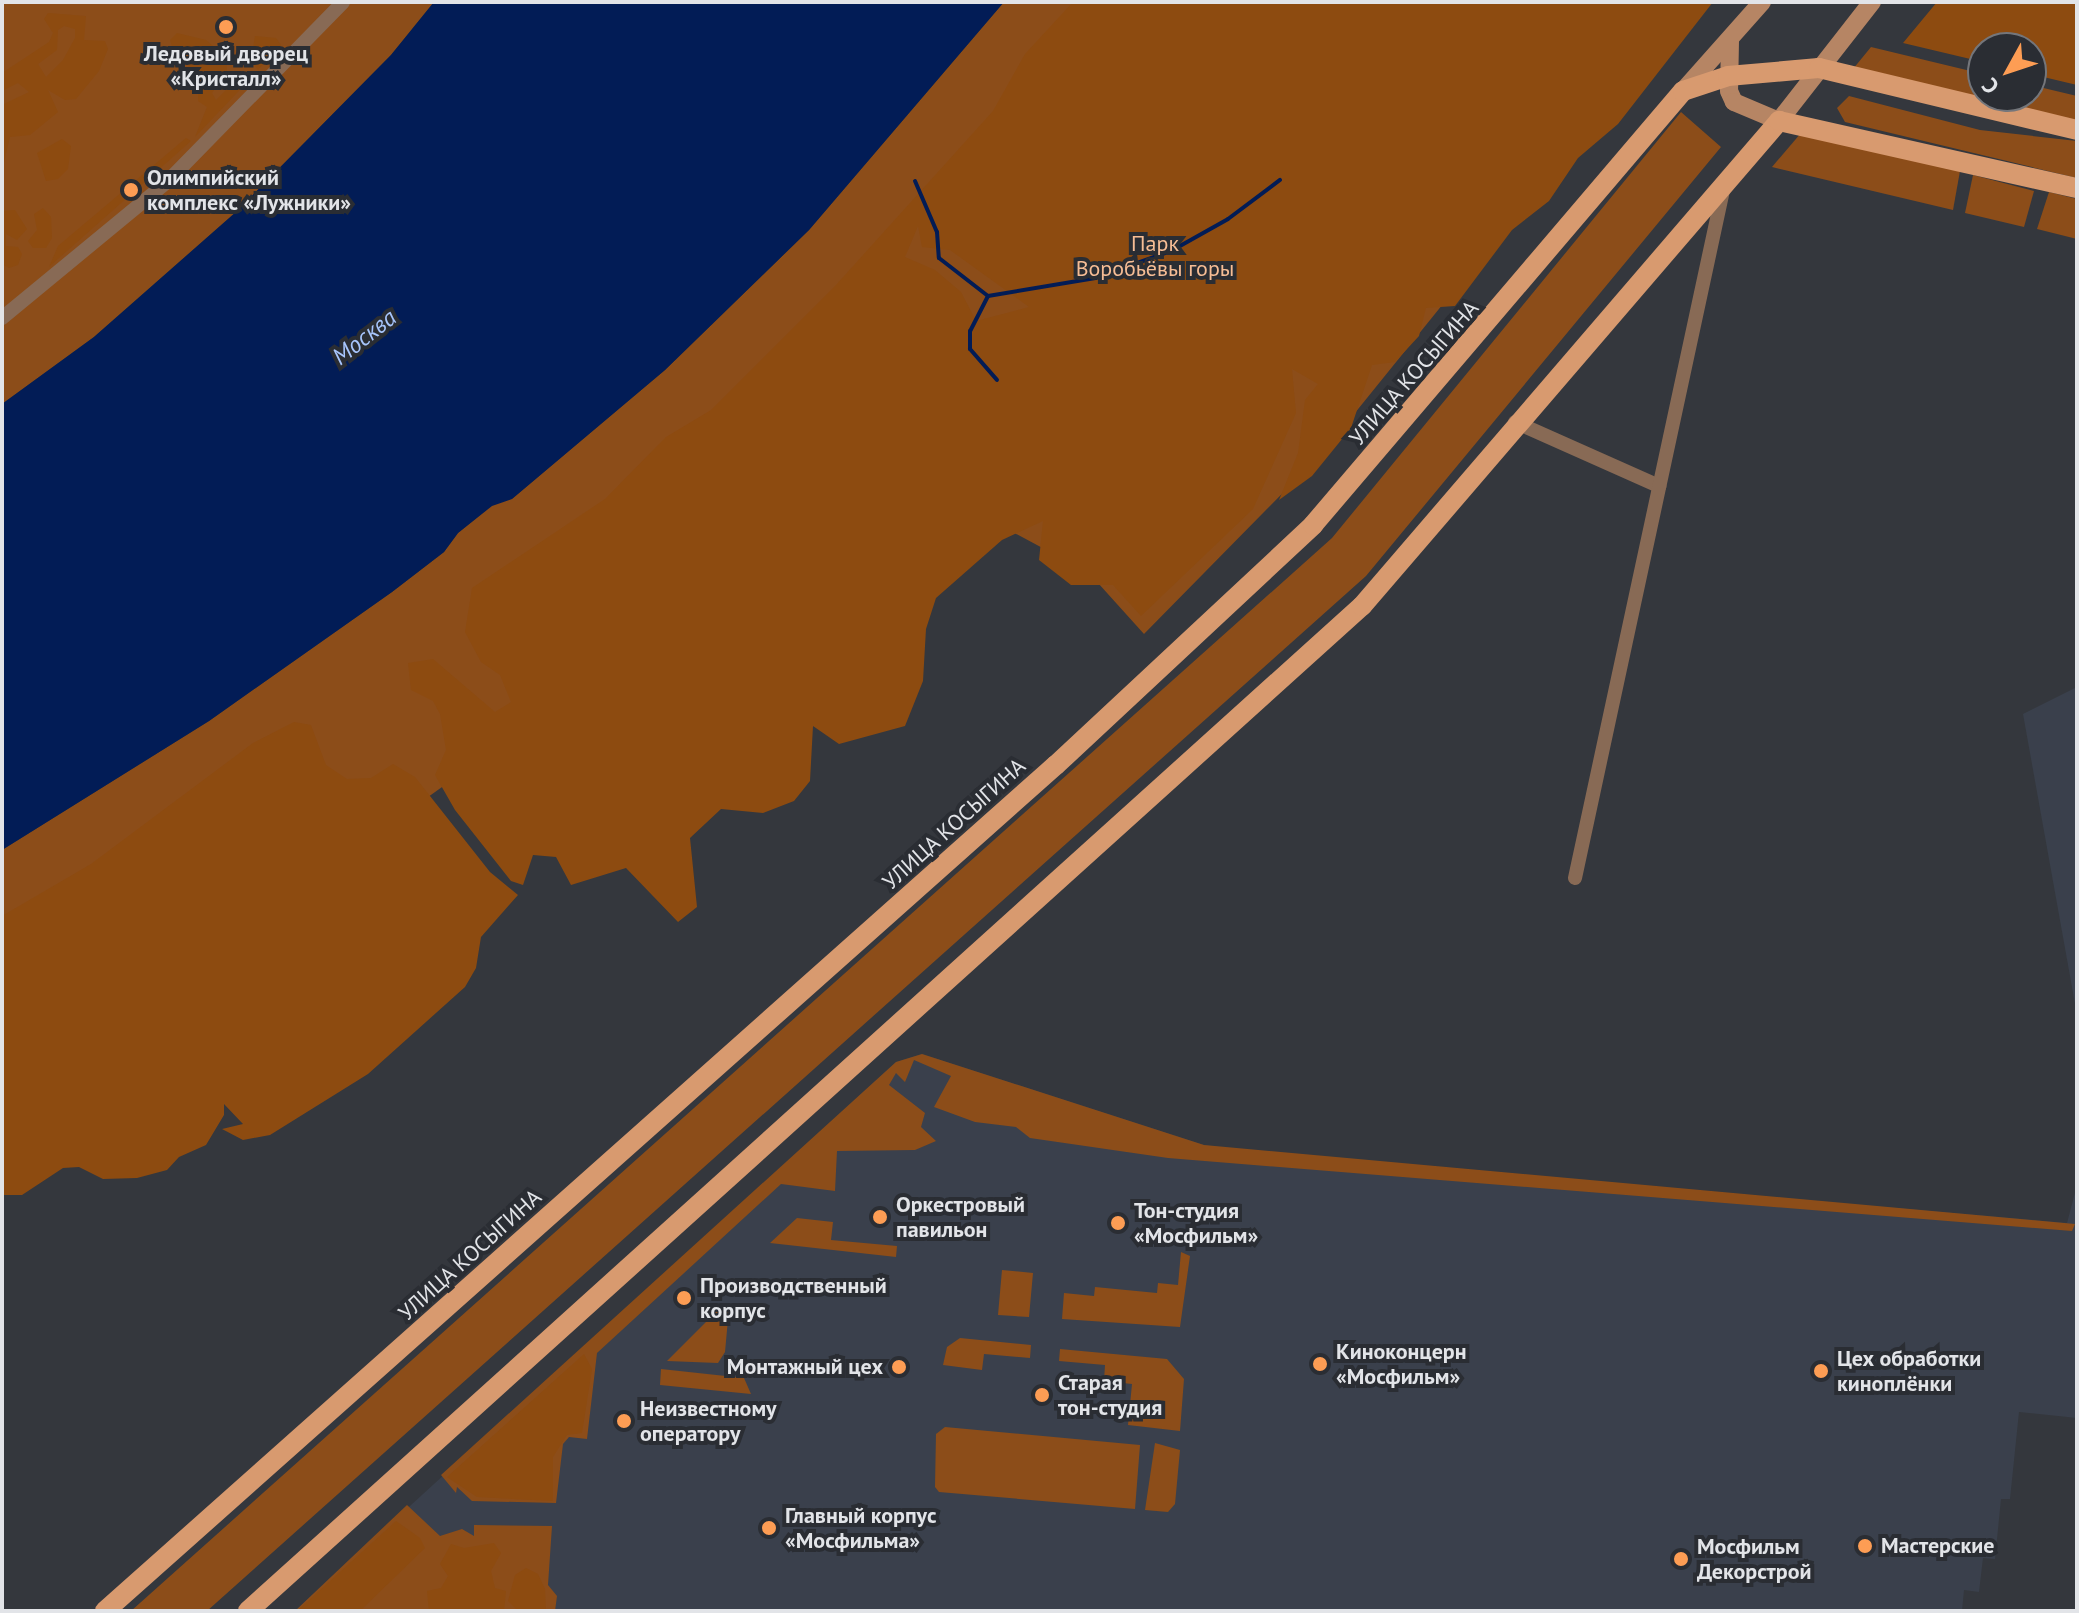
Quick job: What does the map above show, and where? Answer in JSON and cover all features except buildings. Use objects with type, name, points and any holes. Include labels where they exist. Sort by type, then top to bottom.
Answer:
[{"type":"main road","name":"УЛИЦА КОСЫГИНА","points":[[105,1611],[1056,765],[1313,525],[1762,2]]},
{"type":"main road","points":[[248,1611],[1362,606],[1515,422],[1779,121],[1872,2]]},
{"type":"main road","points":[[1730,41],[1728,76],[1734,102],[1779,121],[2077,188]]},
{"type":"main road","points":[[1683,91],[1728,76],[1819,68],[2077,130]]},
{"type":"street","points":[[2,318],[184,167],[343,2]]},
{"type":"street","points":[[1575,878],[1724,185]]},
{"type":"street","points":[[1515,422],[1659,486]]},
{"type":"shaded area","points":[[2077,687],[2077,1015],[2023,714]]},
{"type":"shaded area","name":"Киноконцерн «Мосфильм»","points":[[922,1054],[1204,1145],[1256,1152],[2067,1223],[2077,1185],[2077,1418],[2019,1412],[2010,1499],[2001,1499],[1995,1559],[1983,1558],[1979,1592],[1964,1590],[1962,1611],[295,1611],[896,1062]]},
{"type":"green space","name":"Олимпийский комплекс «Лужники»","points":[[2,2],[434,2],[391,55],[236,212],[94,337],[2,404]]},
{"type":"green space","name":"Парк Воробьёвы горы","points":[[1004,2],[1687,2],[1325,450],[1144,634],[1089,573],[994,522],[505,742],[312,880],[2,1061],[2,850],[209,721],[392,592],[444,552],[458,533],[492,505],[513,498],[665,370],[809,230]]},
{"type":"green space","name":"Парк Воробьёвы горы","points":[[1073,2],[1713,2],[1618,124],[1578,158],[1549,201],[1512,230],[1455,306],[1426,308],[1419,336],[1395,362],[1372,365],[1351,428],[1312,476],[1279,500],[1298,453],[1305,400],[1318,384],[1292,369],[1296,413],[1253,509],[1141,616],[1113,585],[1071,585],[1039,560],[1043,521],[1002,540],[936,598],[926,629],[923,681],[905,726],[839,744],[813,726],[810,781],[794,801],[763,813],[721,809],[690,838],[697,907],[678,922],[626,868],[571,885],[556,857],[533,855],[523,885],[511,881],[455,810],[435,775],[446,750],[440,714],[433,701],[411,690],[408,663],[433,659],[495,712],[511,702],[500,675],[481,662],[465,632],[472,588],[605,499],[666,437],[711,410],[836,285],[993,111],[1025,54]],"holes":[[[918,226],[922,247],[950,250],[1029,307],[976,321],[961,292],[935,270],[905,257]]]},
{"type":"green space","points":[[1937,2],[2077,2],[2077,85],[2047,78],[2047,32],[1967,32],[1967,58],[1903,43]]},
{"type":"green space","points":[[48,13],[86,16],[84,40],[105,41],[108,49],[99,71],[76,99],[65,100],[48,90],[58,112],[30,135],[10,137],[2,170],[2,105],[29,92],[18,83],[2,91],[2,73],[49,42],[53,33],[44,19]],"holes":[[[64,26],[75,29],[75,38],[63,60],[46,77],[38,64],[57,50],[58,30]]]},
{"type":"green space","points":[[177,33],[206,40],[226,57],[227,72],[212,93],[216,100],[245,71],[254,75],[195,137],[207,107],[198,101],[198,90],[186,73],[195,46],[183,47],[173,65],[157,55],[161,49],[173,49],[170,40]]},
{"type":"green space","points":[[255,36],[276,38],[281,45],[258,70],[251,61]]},
{"type":"green space","points":[[1871,47],[1967,70],[1967,96],[1853,69]]},
{"type":"green space","points":[[2047,89],[2077,96],[2077,122],[2035,112],[2047,112]]},
{"type":"green space","points":[[1849,96],[1980,130],[2077,141],[2077,178],[1845,122],[1837,108]]},
{"type":"green space","points":[[1681,112],[1721,147],[1366,576],[207,1611],[131,1611],[1332,538]]},
{"type":"green space","points":[[1801,133],[1960,171],[1953,210],[1772,167]]},
{"type":"green space","points":[[186,138],[191,141],[49,267],[58,246]]},
{"type":"green space","points":[[62,139],[71,146],[68,169],[58,179],[46,181],[37,153]]},
{"type":"green space","points":[[1973,175],[2034,191],[2024,227],[1965,213]]},
{"type":"green space","points":[[2049,192],[2077,199],[2077,239],[2037,229]]},
{"type":"green space","points":[[43,208],[51,217],[52,238],[46,248],[33,248],[28,241],[37,230],[34,214]]},
{"type":"green space","points":[[15,210],[27,229],[17,240],[6,234],[6,246],[18,247],[22,254],[18,265],[9,268],[2,264],[2,211]]},
{"type":"green space","points":[[294,722],[311,725],[326,765],[347,779],[371,778],[393,764],[415,777],[490,872],[518,895],[481,937],[476,968],[465,987],[368,1074],[270,1135],[243,1140],[222,1129],[243,1124],[224,1104],[224,1115],[206,1145],[179,1157],[167,1170],[137,1178],[103,1179],[79,1167],[63,1168],[22,1195],[2,1195],[2,916],[91,864],[253,743]]},
{"type":"green space","points":[[922,1054],[1204,1145],[2075,1224],[2072,1231],[1168,1158],[1030,1138],[1016,1127],[975,1122],[934,1107],[951,1076],[914,1060],[905,1082],[896,1073],[889,1085],[925,1113],[921,1127],[936,1141],[915,1150],[837,1151],[835,1191],[781,1184],[597,1353],[587,1439],[569,1437],[563,1444],[556,1503],[472,1501],[457,1487],[456,1493],[441,1475],[896,1062]]},
{"type":"green space","points":[[797,1218],[833,1222],[831,1240],[897,1246],[896,1257],[770,1243]]},
{"type":"green space","points":[[1181,1252],[1190,1256],[1180,1327],[1062,1319],[1064,1293],[1094,1296],[1095,1287],[1157,1293],[1158,1283],[1178,1285]]},
{"type":"green space","points":[[1002,1270],[1033,1273],[1029,1317],[998,1315]]},
{"type":"green space","points":[[723,1305],[729,1308],[725,1352],[718,1363],[667,1361]]},
{"type":"green space","points":[[960,1338],[1031,1345],[1030,1358],[984,1354],[982,1370],[943,1365],[947,1347]]},
{"type":"green space","points":[[1060,1349],[1167,1359],[1184,1379],[1180,1431],[1128,1425],[1132,1384],[1104,1381],[1105,1365],[1059,1361]]},
{"type":"green space","points":[[584,1354],[592,1369],[582,1433],[567,1435],[553,1457],[553,1501],[477,1497],[447,1477]]},
{"type":"green space","points":[[661,1369],[744,1378],[751,1394],[660,1385]]},
{"type":"green space","points":[[945,1427],[1140,1445],[1135,1509],[939,1492],[935,1487],[936,1434]]},
{"type":"green space","points":[[1155,1443],[1180,1450],[1175,1504],[1168,1512],[1145,1510]]},
{"type":"green space","points":[[407,1505],[440,1536],[462,1529],[474,1536],[474,1525],[552,1526],[548,1585],[557,1596],[555,1611],[295,1611]]},
{"type":"green space","points":[[396,1521],[420,1538],[425,1548],[360,1611],[297,1611]]},
{"type":"green space","points":[[494,1543],[501,1553],[491,1571],[495,1588],[506,1591],[504,1611],[429,1611],[427,1591],[441,1588],[448,1576],[440,1564],[451,1544],[464,1548]]},
{"type":"green space","points":[[526,1568],[538,1574],[545,1589],[546,1611],[518,1611],[508,1601],[515,1575]]},
{"type":"water","name":"Москва","points":[[434,2],[1004,2],[809,230],[665,370],[512,499],[492,506],[458,533],[444,552],[392,592],[209,721],[2,850],[2,404],[94,337],[236,212],[391,55]]},
{"type":"waterway","points":[[988,296],[1095,278],[1171,251],[1228,219],[1280,180]]},
{"type":"waterway","points":[[915,181],[937,232],[939,258],[988,296],[970,331],[970,349],[997,380]]},
{"type":"place","name":"Ледовый дворец «Кристалл»","points":[[226,27]]},
{"type":"place","name":"Олимпийский комплекс «Лужники»","points":[[131,190]]},
{"type":"place","name":"Оркестровый павильон","points":[[880,1217]]},
{"type":"place","name":"Тон-студия «Мосфильм»","points":[[1118,1223]]},
{"type":"place","name":"Производственный корпус","points":[[684,1298]]},
{"type":"place","name":"Киноконцерн «Мосфильм»","points":[[1320,1364]]},
{"type":"place","name":"Монтажный цех","points":[[899,1367]]},
{"type":"place","name":"Цех обработки киноплёнки","points":[[1821,1371]]},
{"type":"place","name":"Старая тон-студия","points":[[1042,1395]]},
{"type":"place","name":"Неизвестному оператору","points":[[624,1421]]},
{"type":"place","name":"Главный корпус «Мосфильма»","points":[[769,1528]]},
{"type":"place","name":"Мастерские","points":[[1865,1546]]},
{"type":"place","name":"Мосфильм Декорстрой","points":[[1681,1559]]}]
